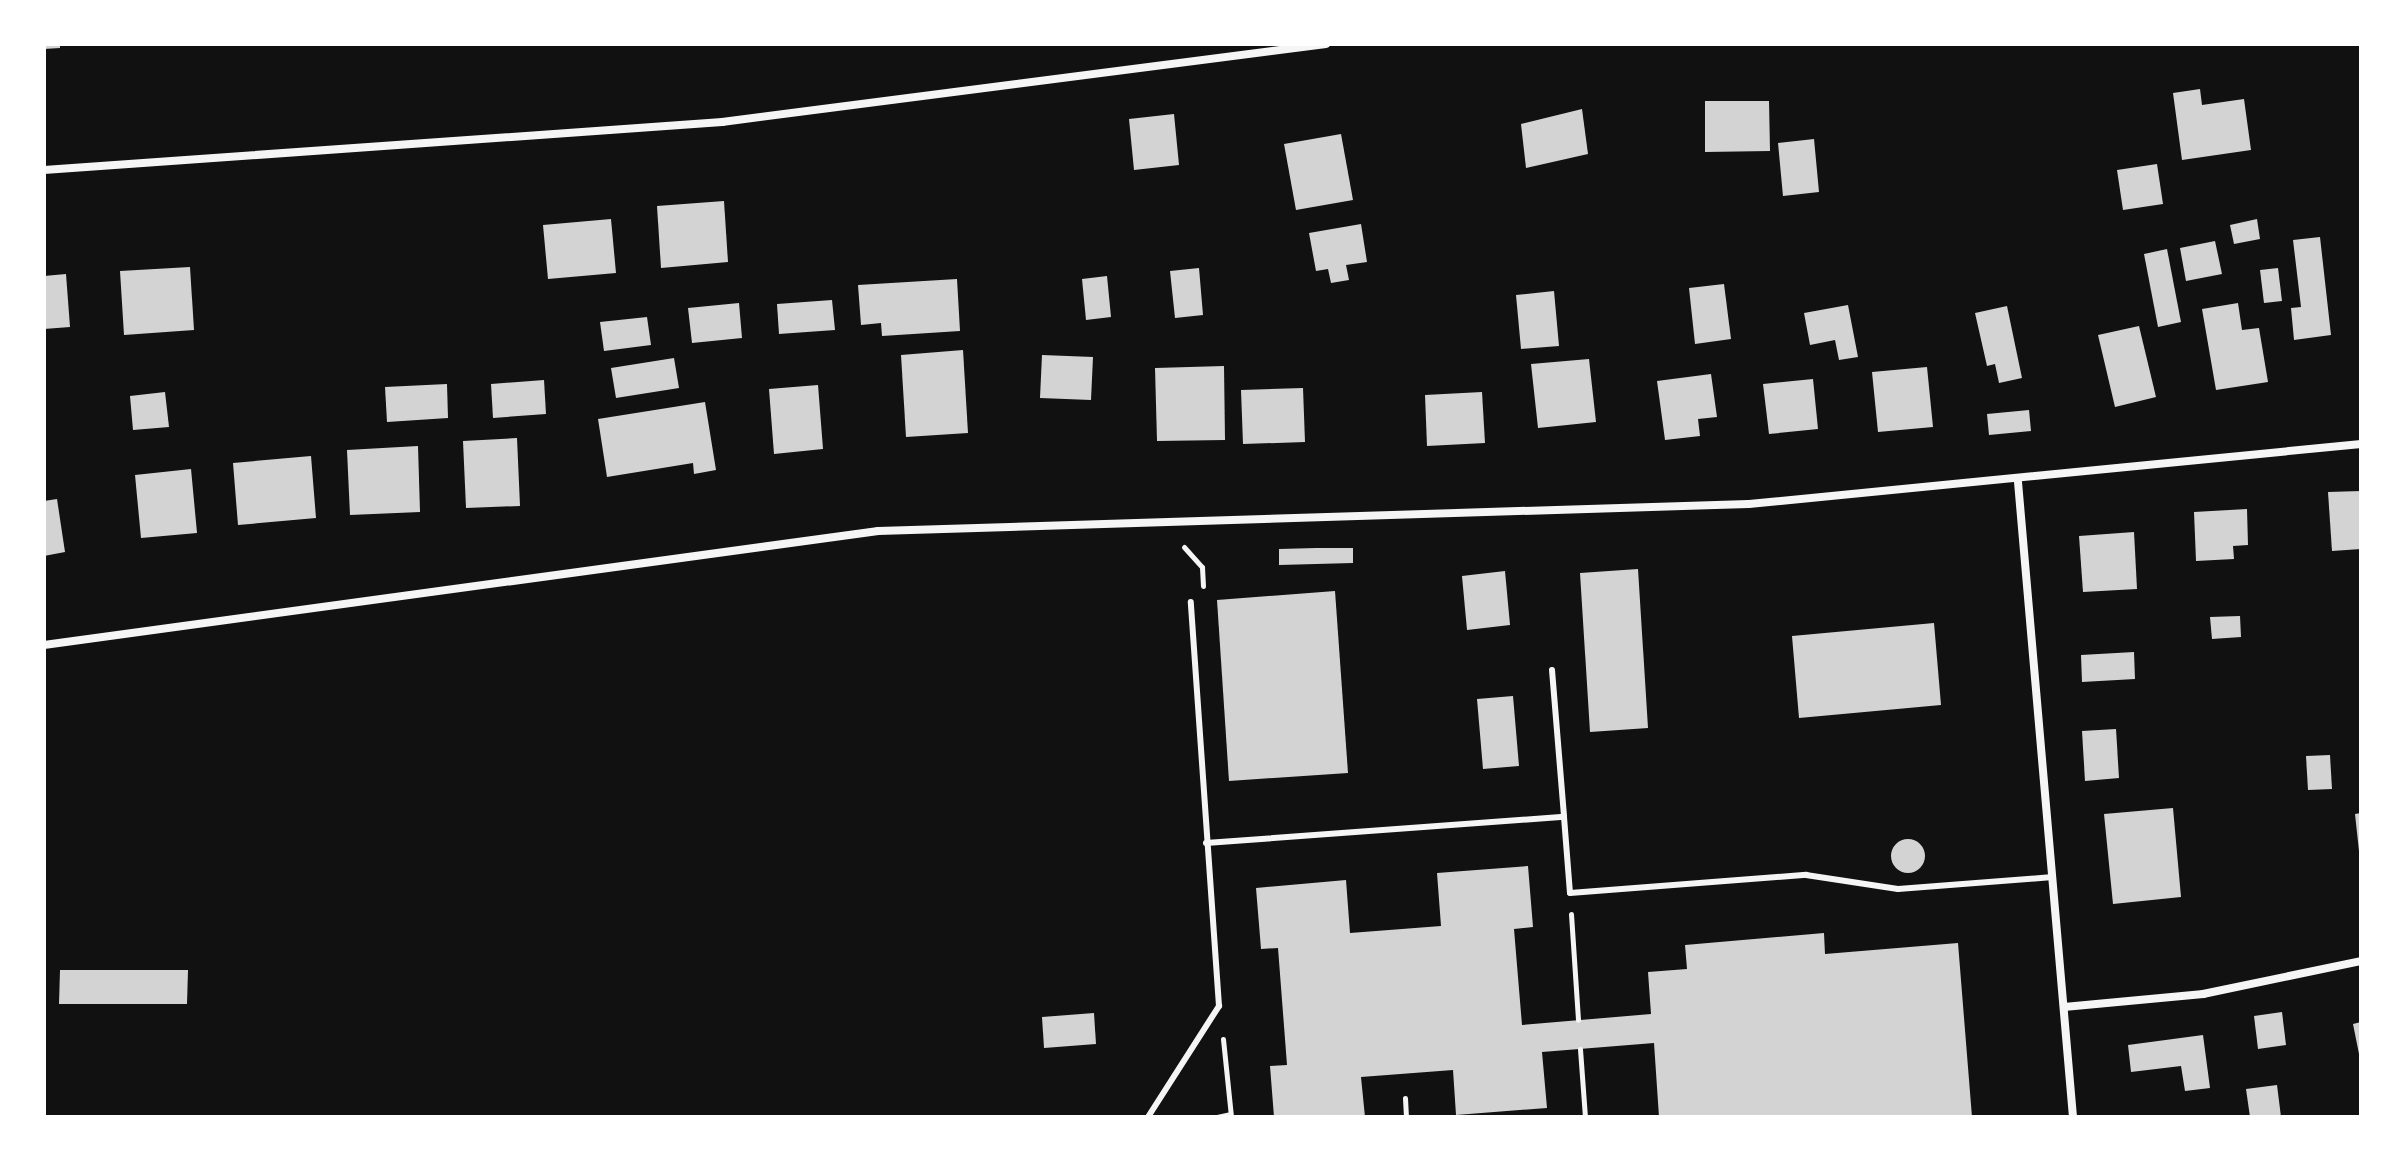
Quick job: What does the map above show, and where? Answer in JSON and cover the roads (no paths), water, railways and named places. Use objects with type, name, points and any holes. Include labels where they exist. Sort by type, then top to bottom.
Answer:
[{"type":"street","points":[[44,170],[722,122],[1326,44]]},
{"type":"street","points":[[44,645],[878,531],[1690,508],[2018,482],[2361,444]]},
{"type":"street","points":[[2018,482],[2073,1117]]},
{"type":"street","points":[[2064,1007],[2203,994],[2361,961]]},
{"type":"lane","points":[[1148,1117],[1219,1006],[1191,602]]},
{"type":"lane","points":[[1552,670],[1570,893],[1806,875],[1898,889],[2053,877]]},
{"type":"lane","points":[[1206,843],[1564,817]]}]
